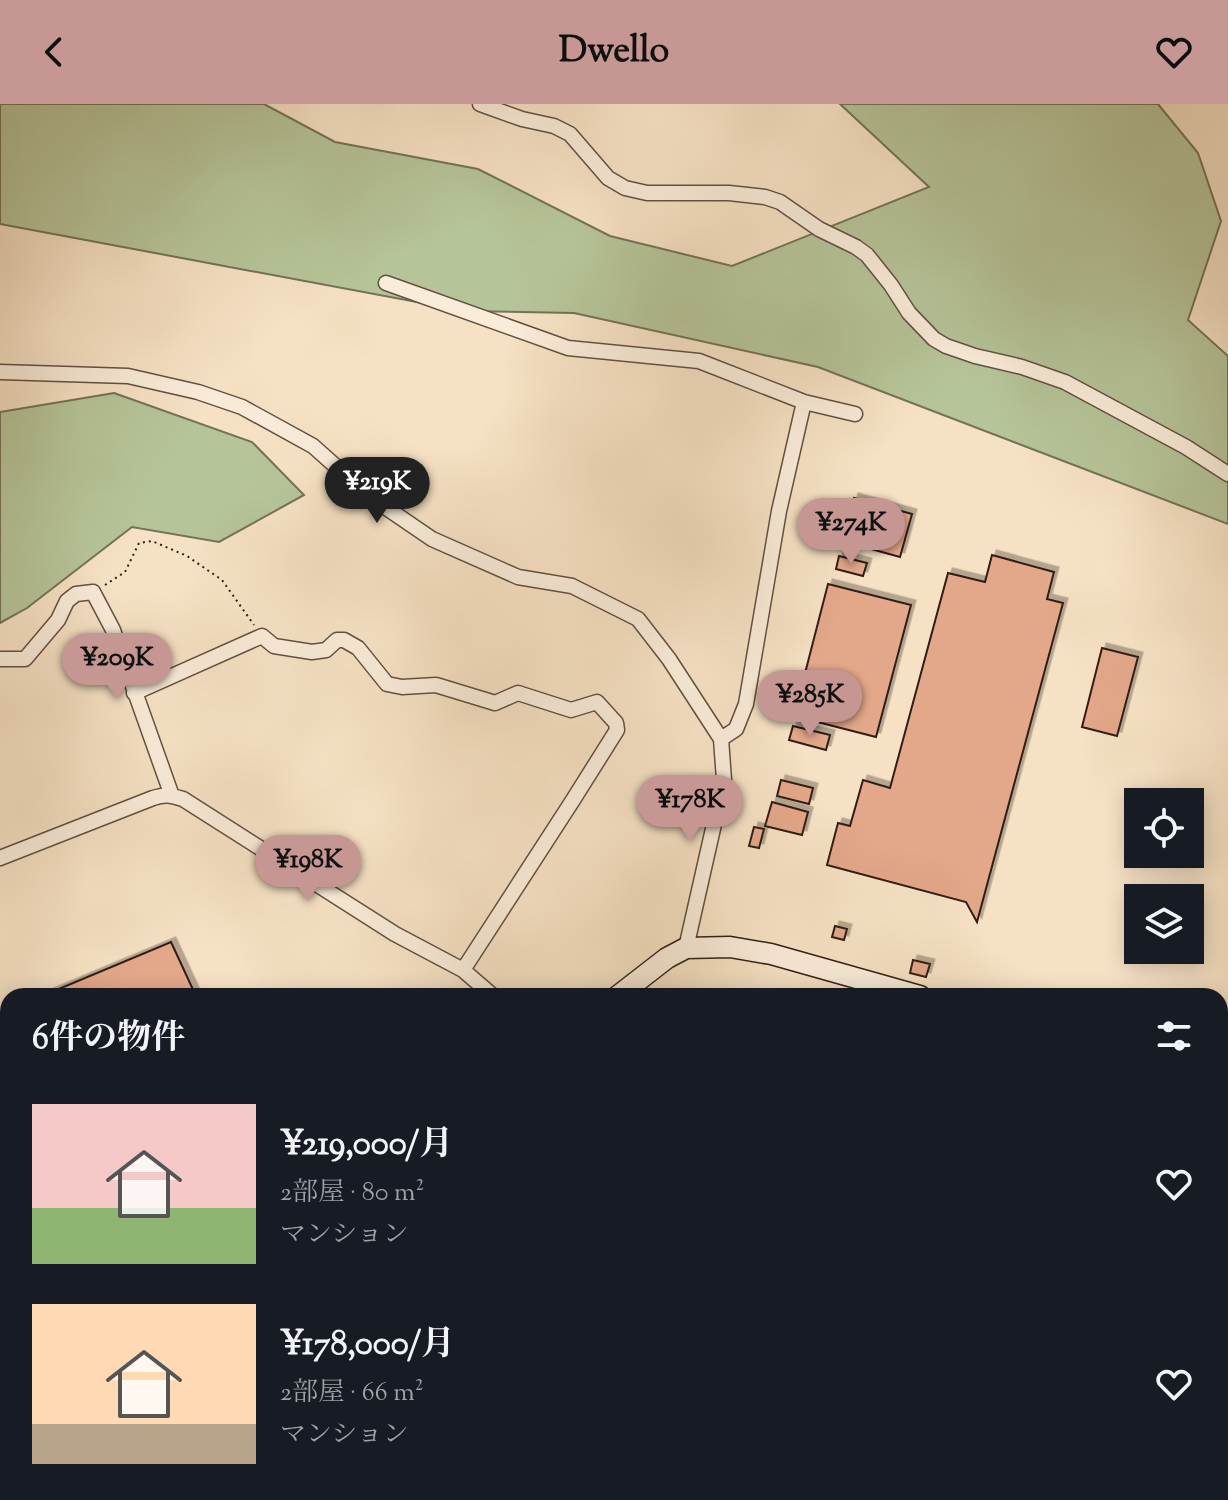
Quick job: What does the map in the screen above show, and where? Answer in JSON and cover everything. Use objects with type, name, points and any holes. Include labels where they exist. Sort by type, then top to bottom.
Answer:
[{"type":"street","points":[[480,104],[522,119],[554,126],[570,134],[608,178],[636,192],[729,193],[780,202],[819,229],[867,255],[909,313],[934,339],[957,351],[1022,367],[1080,389],[1186,447],[1228,474]]},
{"type":"street","points":[[386,283],[568,348],[699,361],[804,402],[855,414]]},
{"type":"street","points":[[0,372],[128,376],[198,392],[242,407],[313,446],[369,496],[432,539],[518,577],[572,586],[638,619],[669,659],[721,739],[724,780],[686,948]]},
{"type":"street","points":[[721,739],[736,729],[746,704],[779,511],[804,402]]},
{"type":"street","points":[[0,659],[25,659],[58,620],[67,601],[76,594],[93,592],[113,630],[172,796]]},
{"type":"street","points":[[134,693],[262,636],[274,646],[312,652],[326,650],[337,640],[344,640],[358,648],[387,684],[402,687],[436,685],[495,703],[518,693],[571,710],[597,702],[616,723],[617,730],[463,970]]},
{"type":"street","points":[[0,858],[165,794],[183,799],[395,934],[463,970],[484,988]]},
{"type":"street","points":[[628,988],[667,958],[686,948],[730,947],[771,954],[892,988]]},
{"type":"path","points":[[93,592],[125,572],[139,543],[152,541],[187,556],[222,580],[262,636]]},
{"type":"green space","points":[[0,104],[264,104],[335,142],[478,169],[610,236],[732,266],[929,187],[840,104],[1158,104],[1198,153],[1221,221],[1188,320],[1228,356],[1228,524],[818,367],[574,313],[465,311],[0,224]]},
{"type":"green space","points":[[114,393],[252,442],[304,495],[219,542],[132,527],[27,608],[0,623],[0,412]]},
{"type":"building","points":[[854,498],[912,514],[900,557],[842,541]]},
{"type":"building","points":[[992,555],[1054,572],[1047,599],[1063,603],[977,922],[966,902],[827,865],[838,823],[850,826],[863,780],[890,788],[948,573],[985,582]]},
{"type":"building","points":[[839,556],[867,563],[863,576],[836,569]]},
{"type":"building","points":[[828,584],[911,605],[876,737],[794,716]]},
{"type":"building","points":[[1102,648],[1138,657],[1117,736],[1082,727]]},
{"type":"building","points":[[793,726],[830,735],[826,750],[789,740]]},
{"type":"building","points":[[781,780],[813,788],[809,804],[777,796]]},
{"type":"building","points":[[772,802],[808,812],[802,835],[765,826]]},
{"type":"building","points":[[754,827],[764,829],[759,848],[749,846]]},
{"type":"building","points":[[835,926],[847,929],[844,940],[832,937]]},
{"type":"building","points":[[171,942],[192,988],[61,988]]},
{"type":"building","points":[[913,960],[930,964],[926,977],[910,973]]}]
